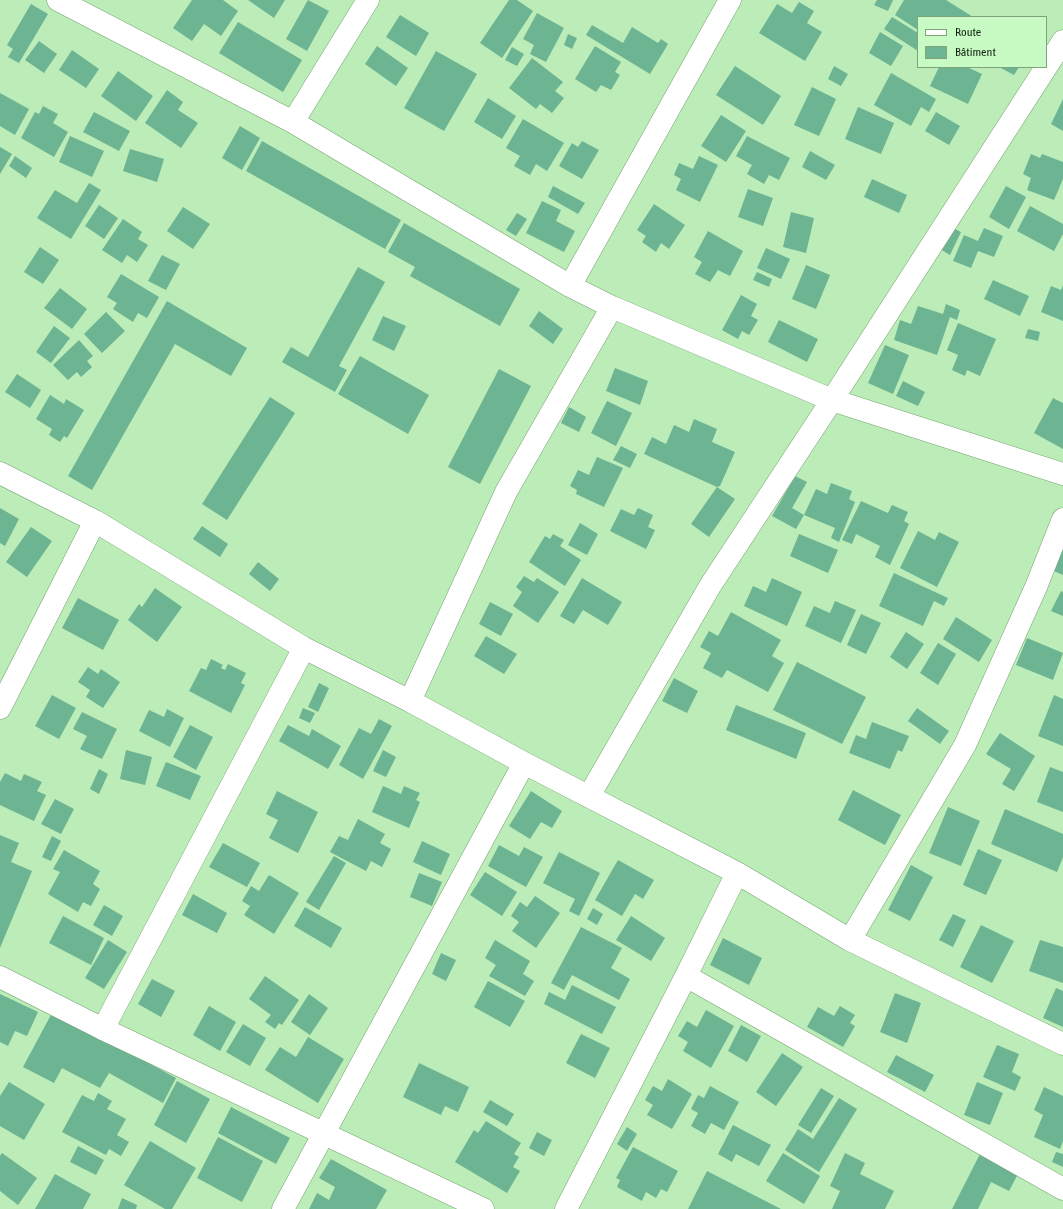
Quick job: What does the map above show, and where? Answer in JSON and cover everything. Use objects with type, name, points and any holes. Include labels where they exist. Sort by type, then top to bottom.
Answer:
[{"type":"street","points":[[58,0],[294,122],[570,286],[612,307],[832,400],[1063,474]]},
{"type":"street","points":[[294,122],[368,0]]},
{"type":"street","points":[[570,286],[730,0]]},
{"type":"street","points":[[1047,66],[1063,41]]},
{"type":"street","points":[[589,796],[710,586],[832,400],[1046,68]]},
{"type":"street","points":[[410,701],[506,492],[612,307]]},
{"type":"street","points":[[0,473],[95,522],[304,648],[410,701],[524,763],[737,873],[850,940],[1063,1044]]},
{"type":"street","points":[[850,940],[966,745],[1036,587],[1063,519]]},
{"type":"street","points":[[0,708],[95,522]]},
{"type":"street","points":[[103,1029],[304,648]]},
{"type":"street","points":[[283,1209],[524,763]]},
{"type":"street","points":[[566,1209],[686,976],[737,873]]},
{"type":"street","points":[[686,976],[1063,1189]]},
{"type":"street","points":[[0,977],[103,1029],[483,1209]]},
{"type":"building","points":[[192,0],[223,0],[238,11],[221,36],[204,24],[192,41],[173,28]]},
{"type":"building","points":[[248,0],[285,0],[274,18]]},
{"type":"building","points":[[308,0],[329,11],[307,51],[286,39]]},
{"type":"building","points":[[509,0],[517,0],[533,11],[502,58],[480,43]]},
{"type":"building","points":[[877,0],[893,0],[888,11],[874,5]]},
{"type":"building","points":[[904,0],[946,0],[971,16],[917,16],[917,29],[895,15]]},
{"type":"building","points":[[799,2],[814,11],[807,23],[822,32],[805,61],[759,33],[777,4],[792,13]]},
{"type":"building","points":[[31,4],[48,14],[19,63],[8,57],[13,49],[7,45]]},
{"type":"building","points":[[537,13],[564,28],[546,62],[530,54],[534,45],[523,39]]},
{"type":"building","points":[[400,15],[429,33],[416,56],[386,37]]},
{"type":"building","points":[[892,17],[917,32],[917,50],[884,29]]},
{"type":"building","points":[[238,22],[302,60],[283,92],[219,53]]},
{"type":"building","points":[[592,25],[623,43],[632,27],[658,43],[661,39],[668,44],[650,74],[586,35]]},
{"type":"building","points":[[880,32],[903,46],[891,66],[869,53]]},
{"type":"building","points":[[568,34],[577,38],[572,49],[564,45]]},
{"type":"building","points":[[39,41],[57,54],[44,73],[25,60]]},
{"type":"building","points":[[377,46],[408,68],[396,86],[365,64]]},
{"type":"building","points":[[595,46],[621,62],[615,72],[620,75],[611,90],[601,85],[596,92],[575,79]]},
{"type":"building","points":[[512,47],[524,54],[517,66],[505,60]]},
{"type":"building","points":[[72,50],[99,69],[86,88],[59,70]]},
{"type":"building","points":[[436,51],[477,74],[444,131],[404,108]]},
{"type":"building","points":[[532,58],[563,82],[555,91],[564,98],[552,113],[540,104],[536,109],[509,88]]},
{"type":"building","points":[[735,66],[781,96],[763,125],[716,95]]},
{"type":"building","points":[[834,66],[848,74],[841,86],[828,79]]},
{"type":"building","points":[[939,68],[969,68],[982,74],[968,104],[930,86]]},
{"type":"building","points":[[1001,68],[1018,68],[1014,75]]},
{"type":"building","points":[[118,71],[153,96],[136,121],[101,96]]},
{"type":"building","points":[[891,73],[936,99],[929,112],[921,107],[911,126],[874,105]]},
{"type":"building","points":[[812,87],[836,99],[819,136],[794,125]]},
{"type":"building","points":[[167,90],[183,102],[178,110],[198,123],[181,148],[145,123]]},
{"type":"building","points":[[0,93],[29,109],[15,135],[0,126]]},
{"type":"building","points":[[488,98],[516,116],[502,139],[474,122]]},
{"type":"building","points":[[1063,99],[1063,131],[1051,124]]},
{"type":"building","points":[[43,106],[58,114],[53,123],[68,132],[54,157],[21,138],[35,112],[39,114]]},
{"type":"building","points":[[858,107],[894,123],[881,154],[845,139]]},
{"type":"building","points":[[94,112],[130,131],[119,151],[83,132]]},
{"type":"building","points":[[936,112],[960,126],[949,145],[925,131]]},
{"type":"building","points":[[721,115],[746,131],[726,162],[701,146]]},
{"type":"building","points":[[523,119],[564,143],[547,171],[536,164],[530,175],[514,166],[520,156],[506,148]]},
{"type":"building","points":[[240,126],[260,138],[242,170],[222,158]]},
{"type":"building","points":[[70,136],[104,151],[92,177],[59,162]]},
{"type":"building","points":[[747,136],[790,158],[779,180],[769,175],[764,184],[747,174],[752,165],[736,156]]},
{"type":"building","points":[[262,141],[401,220],[385,249],[246,171]]},
{"type":"building","points":[[582,141],[599,150],[582,179],[559,166],[572,143],[578,147]]},
{"type":"building","points":[[0,147],[12,154],[0,174]]},
{"type":"building","points":[[130,149],[164,159],[157,182],[123,171]]},
{"type":"building","points":[[810,151],[835,165],[826,180],[802,167]]},
{"type":"building","points":[[1031,154],[1040,158],[1042,154],[1063,162],[1063,179],[1054,200],[1027,190],[1031,178],[1023,174]]},
{"type":"building","points":[[15,156],[32,168],[26,178],[9,166]]},
{"type":"building","points":[[699,156],[718,165],[700,202],[676,190],[681,179],[674,175],[679,163],[693,169]]},
{"type":"building","points":[[872,179],[907,195],[899,213],[864,197]]},
{"type":"building","points":[[89,183],[101,190],[71,239],[37,218],[55,190],[77,203]]},
{"type":"building","points":[[553,186],[585,203],[578,214],[548,197]]},
{"type":"building","points":[[1006,186],[1026,197],[1009,229],[989,217]]},
{"type":"building","points":[[748,189],[773,198],[763,226],[738,217]]},
{"type":"building","points":[[542,201],[561,210],[556,221],[575,231],[564,252],[526,233]]},
{"type":"building","points":[[654,204],[685,225],[669,249],[661,243],[656,252],[642,242],[646,236],[637,230]]},
{"type":"building","points":[[99,205],[118,218],[104,239],[85,226]]},
{"type":"building","points":[[1030,206],[1063,224],[1063,234],[1054,251],[1017,231]]},
{"type":"building","points":[[183,207],[210,224],[193,249],[167,231]]},
{"type":"building","points":[[791,212],[814,218],[806,253],[783,247]]},
{"type":"building","points":[[517,213],[527,219],[516,236],[506,230]]},
{"type":"building","points":[[123,219],[142,232],[138,239],[148,245],[137,262],[127,255],[122,263],[102,250]]},
{"type":"building","points":[[404,223],[520,289],[500,326],[410,276],[415,267],[388,252]]},
{"type":"building","points":[[951,227],[961,232],[950,255],[940,249]]},
{"type":"building","points":[[984,228],[1003,236],[994,257],[978,251],[971,268],[953,261],[964,235],[978,241]]},
{"type":"building","points":[[708,231],[743,251],[730,276],[718,270],[710,282],[695,274],[702,262],[694,257]]},
{"type":"building","points":[[40,247],[59,260],[43,284],[24,272]]},
{"type":"building","points":[[766,248],[790,259],[781,279],[757,268]]},
{"type":"building","points":[[162,255],[180,264],[166,290],[148,281]]},
{"type":"building","points":[[806,265],[830,275],[816,309],[792,299]]},
{"type":"building","points":[[358,267],[385,282],[339,366],[347,370],[335,392],[282,362],[291,347],[308,357]]},
{"type":"building","points":[[757,272],[772,279],[769,287],[753,280]]},
{"type":"building","points":[[121,274],[159,297],[147,318],[138,313],[133,322],[113,309],[117,303],[107,297]]},
{"type":"building","points":[[993,280],[1029,296],[1020,316],[984,299]]},
{"type":"building","points":[[1063,285],[1063,321],[1041,312],[1051,286],[1061,290]]},
{"type":"building","points":[[60,288],[87,309],[72,329],[44,308]]},
{"type":"building","points":[[741,295],[757,304],[751,316],[758,320],[749,335],[742,331],[738,339],[722,330]]},
{"type":"building","points":[[167,301],[247,348],[231,376],[175,344],[92,490],[68,476]]},
{"type":"building","points":[[946,304],[960,310],[957,320],[950,317],[937,355],[894,340],[900,320],[911,324],[918,306],[943,314]]},
{"type":"building","points":[[539,311],[563,329],[553,344],[529,326]]},
{"type":"building","points":[[106,312],[125,331],[102,353],[84,334]]},
{"type":"building","points":[[383,316],[406,326],[394,351],[372,340]]},
{"type":"building","points":[[779,320],[818,339],[807,362],[768,342]]},
{"type":"building","points":[[958,323],[996,339],[980,376],[967,370],[965,376],[952,370],[958,355],[947,350]]},
{"type":"building","points":[[54,326],[70,338],[51,363],[36,352]]},
{"type":"building","points":[[1028,329],[1040,332],[1038,341],[1025,338]]},
{"type":"building","points":[[79,340],[93,356],[87,361],[92,367],[81,377],[77,372],[68,380],[53,365]]},
{"type":"building","points":[[885,345],[909,355],[893,394],[868,383]]},
{"type":"building","points":[[360,356],[429,395],[408,434],[338,394]]},
{"type":"building","points":[[615,368],[648,381],[640,405],[606,391]]},
{"type":"building","points":[[499,369],[531,386],[480,484],[448,467]]},
{"type":"building","points":[[17,374],[41,390],[30,408],[5,392]]},
{"type":"building","points":[[903,381],[925,392],[918,406],[896,396]]},
{"type":"building","points":[[50,395],[64,404],[66,399],[84,410],[67,438],[64,436],[60,442],[49,435],[52,429],[36,419]]},
{"type":"building","points":[[270,397],[295,413],[227,520],[202,504]]},
{"type":"building","points":[[1053,398],[1063,403],[1063,449],[1034,433]]},
{"type":"building","points":[[607,401],[632,413],[616,446],[591,433]]},
{"type":"building","points":[[569,407],[586,417],[579,432],[561,423]]},
{"type":"building","points":[[694,419],[717,429],[712,442],[735,452],[720,486],[717,487],[644,454],[652,437],[666,444],[674,425],[689,432]]},
{"type":"building","points":[[621,446],[637,454],[630,468],[613,460]]},
{"type":"building","points":[[597,457],[623,468],[604,507],[576,494],[577,490],[570,486],[578,470],[589,475]]},
{"type":"building","points":[[795,476],[807,482],[792,508],[804,515],[796,529],[772,516]]},
{"type":"building","points":[[831,483],[852,491],[849,499],[855,502],[839,542],[831,538],[835,528],[804,515],[816,489],[827,494]]},
{"type":"building","points":[[717,487],[735,499],[709,537],[691,524]]},
{"type":"building","points":[[861,501],[888,513],[892,505],[908,512],[904,521],[909,524],[890,565],[875,557],[880,546],[856,534],[852,544],[842,540]]},
{"type":"building","points":[[0,508],[19,519],[5,546],[0,543]]},
{"type":"building","points":[[638,508],[653,515],[648,527],[655,530],[646,549],[610,531],[621,509],[634,515]]},
{"type":"building","points":[[580,523],[598,534],[587,555],[568,545]]},
{"type":"building","points":[[202,526],[228,544],[220,557],[193,539]]},
{"type":"building","points":[[31,527],[52,541],[27,577],[6,562]]},
{"type":"building","points":[[918,531],[935,540],[939,532],[959,542],[937,587],[900,568]]},
{"type":"building","points":[[553,534],[564,540],[560,546],[581,560],[565,586],[529,562],[545,536],[550,539]]},
{"type":"building","points":[[799,534],[838,550],[828,573],[790,556]]},
{"type":"building","points":[[1063,549],[1063,575],[1054,571]]},
{"type":"building","points":[[258,562],[279,579],[270,591],[249,574]]},
{"type":"building","points":[[894,573],[948,598],[944,606],[934,601],[923,626],[879,606]]},
{"type":"building","points":[[524,576],[534,582],[537,578],[559,592],[538,623],[513,606],[522,592],[516,587]]},
{"type":"building","points":[[582,578],[622,602],[608,625],[583,610],[574,624],[560,616]]},
{"type":"building","points":[[772,578],[802,592],[787,626],[744,606],[753,586],[766,592]]},
{"type":"building","points":[[155,588],[182,607],[157,642],[128,620],[139,604],[142,607]]},
{"type":"building","points":[[1061,591],[1063,592],[1063,616],[1051,611]]},
{"type":"building","points":[[78,598],[119,620],[103,650],[62,628]]},
{"type":"building","points":[[835,601],[856,610],[841,643],[805,626],[814,606],[830,613]]},
{"type":"building","points":[[490,602],[513,614],[501,636],[479,624]]},
{"type":"building","points":[[731,612],[781,640],[772,656],[784,663],[768,692],[727,670],[722,678],[703,668],[711,653],[700,647],[709,631],[718,636]]},
{"type":"building","points":[[861,614],[881,623],[866,654],[847,645]]},
{"type":"building","points":[[956,617],[992,640],[979,662],[943,639]]},
{"type":"building","points":[[906,632],[924,644],[907,669],[890,657]]},
{"type":"building","points":[[486,636],[517,654],[504,674],[474,656]]},
{"type":"building","points":[[1027,638],[1063,653],[1053,680],[1016,665]]},
{"type":"building","points":[[938,643],[956,654],[938,685],[920,673]]},
{"type":"building","points":[[211,659],[223,665],[221,668],[225,670],[228,664],[246,673],[241,683],[245,685],[231,713],[189,691],[201,668],[206,670]]},
{"type":"building","points":[[797,662],[866,697],[842,744],[773,710]]},
{"type":"building","points":[[88,667],[98,674],[101,669],[120,682],[103,708],[86,697],[90,690],[78,682]]},
{"type":"building","points":[[674,678],[698,691],[687,713],[662,701]]},
{"type":"building","points":[[319,683],[329,688],[318,712],[308,707]]},
{"type":"building","points":[[52,695],[76,708],[59,739],[35,726]]},
{"type":"building","points":[[1054,695],[1063,699],[1063,746],[1038,736]]},
{"type":"building","points":[[736,705],[806,733],[796,759],[726,730]]},
{"type":"building","points":[[303,708],[315,713],[310,723],[299,718]]},
{"type":"building","points":[[917,708],[949,731],[940,744],[908,721]]},
{"type":"building","points":[[167,709],[184,718],[170,747],[139,731],[149,710],[164,717]]},
{"type":"building","points":[[82,712],[117,729],[102,759],[80,749],[87,736],[73,729]]},
{"type":"building","points":[[379,719],[392,726],[363,779],[339,765],[359,728],[371,734]]},
{"type":"building","points":[[872,722],[909,736],[902,752],[898,750],[890,769],[849,753],[856,735],[866,739]]},
{"type":"building","points":[[190,725],[213,737],[196,770],[173,757]]},
{"type":"building","points":[[288,725],[309,736],[312,729],[341,746],[328,769],[279,741]]},
{"type":"building","points":[[1000,733],[1035,756],[1014,791],[1002,784],[1011,769],[986,754]]},
{"type":"building","points":[[126,750],[152,757],[145,785],[120,779]]},
{"type":"building","points":[[383,750],[396,757],[386,777],[373,771]]},
{"type":"building","points":[[166,762],[201,776],[190,800],[156,786]]},
{"type":"building","points":[[1050,767],[1063,772],[1063,812],[1037,802]]},
{"type":"building","points":[[99,769],[108,774],[99,794],[90,789]]},
{"type":"building","points":[[5,773],[21,781],[24,774],[42,782],[37,791],[46,795],[34,821],[0,805],[0,782]]},
{"type":"building","points":[[383,786],[401,794],[404,786],[420,793],[416,800],[420,802],[409,828],[372,812]]},
{"type":"building","points":[[853,790],[901,815],[885,845],[838,820]]},
{"type":"building","points":[[277,791],[318,812],[298,853],[269,838],[278,820],[266,814]]},
{"type":"building","points":[[531,791],[562,811],[552,828],[541,822],[530,839],[509,826]]},
{"type":"building","points":[[55,799],[74,809],[61,834],[41,824]]},
{"type":"building","points":[[948,807],[980,821],[961,866],[929,853]]},
{"type":"building","points":[[1005,809],[1063,834],[1063,857],[1057,872],[991,844]]},
{"type":"building","points":[[358,819],[385,834],[380,843],[391,849],[382,867],[371,861],[366,871],[330,852],[339,836],[348,840]]},
{"type":"building","points":[[0,835],[19,843],[11,862],[32,871],[0,948]]},
{"type":"building","points":[[52,836],[61,841],[51,861],[42,857]]},
{"type":"building","points":[[422,841],[450,854],[441,875],[413,862]]},
{"type":"building","points":[[223,843],[260,863],[247,887],[209,867]]},
{"type":"building","points":[[499,845],[519,856],[524,847],[543,857],[526,887],[488,866]]},
{"type":"building","points":[[978,849],[1002,860],[986,895],[963,885]]},
{"type":"building","points":[[64,850],[100,871],[93,884],[100,889],[91,906],[83,902],[78,912],[48,894],[60,872],[53,869]]},
{"type":"building","points":[[559,852],[600,873],[579,916],[569,911],[575,899],[543,883]]},
{"type":"building","points":[[334,856],[346,863],[319,910],[306,902]]},
{"type":"building","points":[[618,860],[654,880],[643,899],[635,894],[622,916],[595,900]]},
{"type":"building","points":[[911,865],[933,877],[910,921],[888,910]]},
{"type":"building","points":[[485,872],[517,892],[502,916],[470,895]]},
{"type":"building","points":[[419,873],[442,882],[432,906],[410,897]]},
{"type":"building","points":[[269,875],[299,893],[274,934],[244,915],[250,906],[242,901],[251,886],[259,891]]},
{"type":"building","points":[[193,894],[227,913],[217,933],[182,915]]},
{"type":"building","points":[[535,896],[560,913],[536,948],[512,931],[519,922],[511,916],[520,902],[527,907]]},
{"type":"building","points":[[104,905],[123,916],[112,936],[93,925]]},
{"type":"building","points":[[305,907],[342,928],[331,948],[294,926]]},
{"type":"building","points":[[593,908],[603,914],[597,925],[587,919]]},
{"type":"building","points":[[953,914],[966,920],[953,947],[939,940]]},
{"type":"building","points":[[63,916],[104,938],[91,965],[49,943]]},
{"type":"building","points":[[631,916],[665,938],[651,961],[616,940]]},
{"type":"building","points":[[981,925],[1014,941],[992,983],[960,967]]},
{"type":"building","points":[[581,927],[622,948],[611,968],[630,979],[619,1000],[572,975],[564,990],[551,983]]},
{"type":"building","points":[[723,938],[762,958],[749,985],[710,965]]},
{"type":"building","points":[[108,940],[127,952],[104,989],[85,978]]},
{"type":"building","points":[[495,940],[530,961],[523,974],[534,981],[525,996],[489,976],[496,965],[485,958]]},
{"type":"building","points":[[1040,940],[1063,947],[1063,983],[1029,971]]},
{"type":"building","points":[[441,953],[456,960],[446,981],[432,974]]},
{"type":"building","points":[[265,976],[299,1000],[282,1025],[279,1023],[275,1029],[265,1022],[271,1015],[249,999]]},
{"type":"building","points":[[152,979],[175,991],[161,1017],[138,1004]]},
{"type":"building","points":[[488,981],[525,1001],[510,1027],[474,1007]]},
{"type":"building","points":[[572,985],[616,1007],[602,1034],[544,1004],[549,992],[565,1000]]},
{"type":"building","points":[[1056,988],[1063,991],[1063,1027],[1043,1018]]},
{"type":"building","points":[[895,993],[921,1003],[907,1043],[880,1032]]},
{"type":"building","points":[[0,994],[38,1012],[27,1036],[15,1031],[8,1046],[0,1042]]},
{"type":"building","points":[[309,994],[328,1008],[310,1035],[291,1022]]},
{"type":"building","points":[[209,1006],[236,1022],[220,1051],[193,1035]]},
{"type":"building","points":[[840,1006],[855,1015],[850,1023],[855,1026],[843,1047],[807,1027],[818,1007],[834,1016]]},
{"type":"building","points":[[706,1010],[734,1026],[711,1068],[683,1051],[688,1042],[678,1036],[687,1021],[697,1027]]},
{"type":"building","points":[[53,1011],[176,1078],[163,1103],[109,1073],[100,1088],[62,1068],[54,1083],[23,1067]]},
{"type":"building","points":[[243,1024],[266,1038],[250,1066],[226,1052]]},
{"type":"building","points":[[741,1025],[761,1036],[747,1062],[728,1051]]},
{"type":"building","points":[[581,1034],[610,1048],[595,1078],[566,1063]]},
{"type":"building","points":[[308,1037],[344,1059],[318,1103],[265,1070],[280,1047],[296,1057]]},
{"type":"building","points":[[997,1045],[1019,1054],[1012,1072],[1021,1077],[1015,1091],[983,1077]]},
{"type":"building","points":[[782,1053],[803,1067],[776,1106],[756,1092]]},
{"type":"building","points":[[896,1055],[934,1075],[925,1092],[887,1072]]},
{"type":"building","points":[[419,1063],[469,1087],[458,1112],[445,1106],[441,1115],[403,1097]]},
{"type":"building","points":[[668,1079],[692,1094],[672,1129],[647,1115],[653,1105],[645,1100],[653,1086],[662,1091]]},
{"type":"building","points":[[177,1081],[210,1099],[186,1143],[154,1125]]},
{"type":"building","points":[[9,1082],[45,1104],[24,1140],[0,1126],[0,1096]]},
{"type":"building","points":[[977,1082],[1003,1093],[990,1125],[964,1115]]},
{"type":"building","points":[[710,1086],[739,1102],[724,1130],[711,1123],[705,1134],[691,1126],[698,1113],[691,1109],[698,1095],[704,1098]]},
{"type":"building","points":[[1044,1087],[1063,1096],[1063,1141],[1060,1149],[1034,1137],[1043,1115],[1034,1110]]},
{"type":"building","points":[[821,1088],[834,1096],[811,1133],[798,1125]]},
{"type":"building","points":[[98,1093],[112,1101],[107,1109],[126,1119],[117,1135],[129,1142],[121,1156],[109,1149],[106,1155],[62,1132],[82,1095],[94,1101]]},
{"type":"building","points":[[839,1098],[857,1109],[819,1172],[785,1150],[798,1129],[813,1139]]},
{"type":"building","points":[[490,1100],[514,1114],[507,1126],[483,1112]]},
{"type":"building","points":[[231,1107],[290,1138],[276,1164],[218,1133]]},
{"type":"building","points":[[486,1121],[521,1143],[514,1154],[519,1157],[513,1167],[520,1171],[507,1193],[455,1162],[474,1130],[478,1133]]},
{"type":"building","points":[[733,1125],[771,1145],[759,1166],[736,1154],[732,1162],[718,1154]]},
{"type":"building","points":[[627,1127],[637,1134],[627,1151],[617,1144]]},
{"type":"building","points":[[537,1132],[552,1140],[544,1156],[529,1148]]},
{"type":"building","points":[[218,1137],[263,1161],[242,1202],[197,1178]]},
{"type":"building","points":[[150,1141],[196,1168],[172,1209],[165,1209],[124,1185]]},
{"type":"building","points":[[78,1146],[104,1160],[96,1175],[70,1162]]},
{"type":"building","points":[[633,1147],[678,1171],[667,1192],[661,1189],[656,1198],[646,1192],[642,1201],[617,1187],[620,1180],[616,1178]]},
{"type":"building","points":[[1056,1152],[1063,1154],[1063,1167],[1052,1162]]},
{"type":"building","points":[[2,1153],[37,1178],[18,1205],[0,1191],[0,1156]]},
{"type":"building","points":[[783,1153],[820,1176],[804,1204],[766,1181]]},
{"type":"building","points":[[845,1153],[865,1163],[860,1174],[894,1191],[885,1209],[832,1209],[840,1191],[830,1186]]},
{"type":"building","points":[[980,1154],[1018,1174],[1009,1191],[991,1182],[978,1209],[952,1209]]},
{"type":"building","points":[[331,1159],[387,1190],[376,1209],[309,1209],[317,1193],[329,1200],[335,1187],[319,1178]]},
{"type":"building","points":[[707,1171],[781,1209],[688,1209]]},
{"type":"building","points":[[55,1174],[91,1194],[83,1209],[35,1209]]},
{"type":"building","points":[[122,1198],[137,1205],[136,1209],[118,1209]]}]
